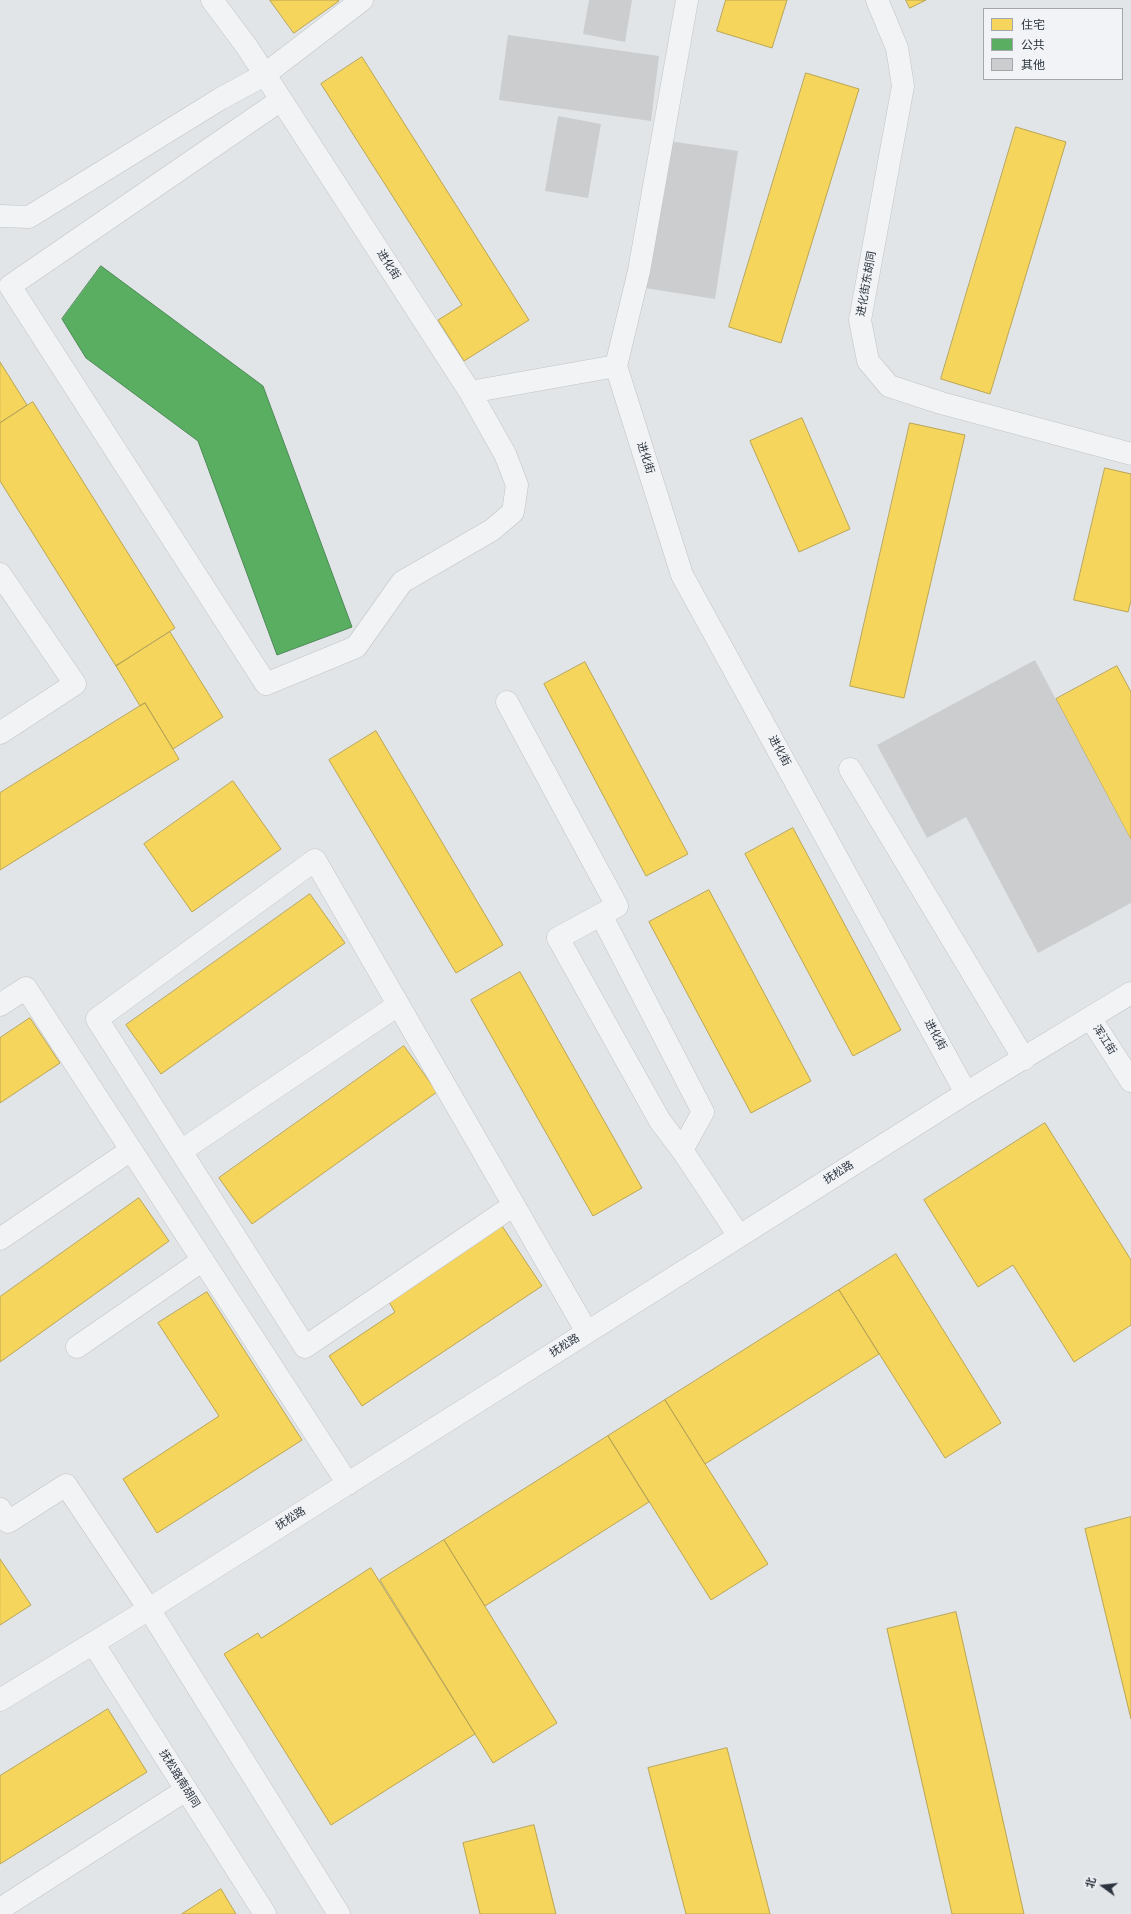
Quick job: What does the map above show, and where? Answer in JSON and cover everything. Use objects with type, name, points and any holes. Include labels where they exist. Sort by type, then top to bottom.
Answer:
[{"type":"street","name":"进化街","points":[[212,0],[247,47],[470,392],[505,454],[518,485],[513,512],[492,530],[402,582],[356,647],[266,684],[10,286],[281,100]]},
{"type":"street","points":[[0,216],[29,217],[220,99],[264,74],[362,0]]},
{"type":"street","points":[[470,392],[616,366],[639,271],[687,0]]},
{"type":"street","name":"进化街东胡同","points":[[877,0],[897,48],[903,86],[860,320],[868,361],[889,386],[941,403],[1131,454]]},
{"type":"street","name":"进化街","points":[[616,366],[682,575],[966,1093]]},
{"type":"street","points":[[0,574],[75,684],[0,733]]},
{"type":"street","points":[[508,702],[617,906],[558,938],[660,1121],[682,1150],[739,1236]]},
{"type":"street","points":[[850,769],[1024,1059]]},
{"type":"street","points":[[514,1205],[305,1347],[97,1019],[315,860],[398,1005],[514,1205],[587,1332]]},
{"type":"street","points":[[601,915],[703,1112],[682,1150]]},
{"type":"street","points":[[0,1005],[26,988],[348,1484]]},
{"type":"street","name":"抚松路","points":[[0,1700],[149,1609],[348,1484],[966,1093],[1091,1019],[1131,993]]},
{"type":"street","points":[[181,1151],[398,1005]]},
{"type":"street","name":"浑江街","points":[[1091,1019],[1131,1081]]},
{"type":"street","points":[[0,1239],[131,1150]]},
{"type":"street","points":[[77,1347],[203,1260]]},
{"type":"street","points":[[0,1509],[8,1522],[66,1485],[149,1609],[339,1914]]},
{"type":"street","name":"抚松路南胡同","points":[[93,1643],[265,1914]]},
{"type":"street","points":[[0,1909],[186,1790]]},
{"type":"building: 住宅","points":[[270,0],[338,0],[339,1],[294,33]]},
{"type":"building: 住宅","points":[[726,0],[787,0],[772,48],[717,31]]},
{"type":"building: 住宅","points":[[906,0],[926,0],[910,8]]},
{"type":"building: 住宅","points":[[362,57],[529,320],[464,361],[438,320],[462,305],[321,84]]},
{"type":"building: 住宅","points":[[806,73],[859,89],[781,343],[729,327]]},
{"type":"building: 住宅","points":[[1016,127],[1066,142],[990,394],[941,379]]},
{"type":"building: 住宅","points":[[0,362],[27,405],[0,423]]},
{"type":"building: 住宅","points":[[33,402],[175,628],[116,666],[0,481],[0,423]]},
{"type":"building: 住宅","points":[[802,418],[850,529],[799,552],[750,441]]},
{"type":"building: 住宅","points":[[910,423],[965,435],[904,698],[850,686]]},
{"type":"building: 住宅","points":[[1105,468],[1131,474],[1131,601],[1128,612],[1074,600]]},
{"type":"building: 住宅","points":[[170,632],[223,717],[173,749],[145,703],[140,706],[116,666]]},
{"type":"building: 住宅","points":[[585,662],[688,854],[646,876],[544,684]]},
{"type":"building: 住宅","points":[[1117,666],[1131,692],[1131,840],[1056,699]]},
{"type":"building: 住宅","points":[[145,703],[179,759],[0,870],[0,793]]},
{"type":"building: 住宅","points":[[376,731],[503,945],[456,973],[329,760]]},
{"type":"building: 住宅","points":[[233,781],[281,849],[192,912],[144,844]]},
{"type":"building: 住宅","points":[[793,828],[901,1030],[853,1056],[745,854]]},
{"type":"building: 住宅","points":[[709,890],[811,1081],[751,1113],[649,922]]},
{"type":"building: 住宅","points":[[310,894],[345,943],[161,1074],[126,1025]]},
{"type":"building: 住宅","points":[[520,972],[642,1188],[593,1216],[471,1000]]},
{"type":"building: 住宅","points":[[30,1018],[60,1063],[0,1103],[0,1038]]},
{"type":"building: 住宅","points":[[404,1046],[437,1092],[252,1224],[219,1178]]},
{"type":"building: 住宅","points":[[1045,1123],[1131,1260],[1131,1325],[1074,1362],[1013,1265],[978,1287],[924,1200]]},
{"type":"building: 住宅","points":[[139,1198],[169,1241],[0,1362],[0,1297]]},
{"type":"building: 住宅","points":[[502,1226],[542,1286],[362,1406],[329,1356],[395,1312],[389,1302]]},
{"type":"building: 住宅","points":[[896,1254],[1001,1423],[945,1458],[839,1290]]},
{"type":"building: 住宅","points":[[839,1290],[879,1354],[705,1464],[665,1400]]},
{"type":"building: 住宅","points":[[207,1292],[302,1440],[157,1533],[123,1479],[219,1416],[158,1323]]},
{"type":"building: 住宅","points":[[665,1400],[768,1564],[711,1600],[608,1436]]},
{"type":"building: 住宅","points":[[608,1436],[649,1502],[485,1606],[444,1540]]},
{"type":"building: 住宅","points":[[1131,1517],[1131,1719],[1085,1529]]},
{"type":"building: 住宅","points":[[444,1540],[557,1723],[493,1763],[380,1580]]},
{"type":"building: 住宅","points":[[0,1559],[31,1605],[0,1625]]},
{"type":"building: 住宅","points":[[371,1568],[475,1734],[331,1825],[224,1654],[258,1633],[261,1638]]},
{"type":"building: 住宅","points":[[956,1612],[1024,1914],[952,1914],[887,1629]]},
{"type":"building: 住宅","points":[[108,1709],[147,1772],[0,1864],[0,1776]]},
{"type":"building: 住宅","points":[[727,1748],[770,1914],[686,1914],[648,1768]]},
{"type":"building: 住宅","points":[[534,1825],[556,1914],[480,1914],[463,1843]]},
{"type":"building: 住宅","points":[[221,1889],[236,1914],[182,1914]]},
{"type":"building: 公共","points":[[101,266],[263,386],[352,627],[277,655],[198,441],[86,358],[62,319]]},
{"type":"building: 其他","points":[[589,0],[632,0],[625,42],[583,34]]},
{"type":"building: 其他","points":[[508,35],[659,56],[651,121],[499,100]]},
{"type":"building: 其他","points":[[558,116],[601,124],[588,198],[545,191]]},
{"type":"building: 其他","points":[[669,141],[738,151],[715,299],[645,288]]},
{"type":"building: 其他","points":[[1035,660],[1131,840],[1131,903],[1038,953],[966,817],[927,838],[877,745]]}]
